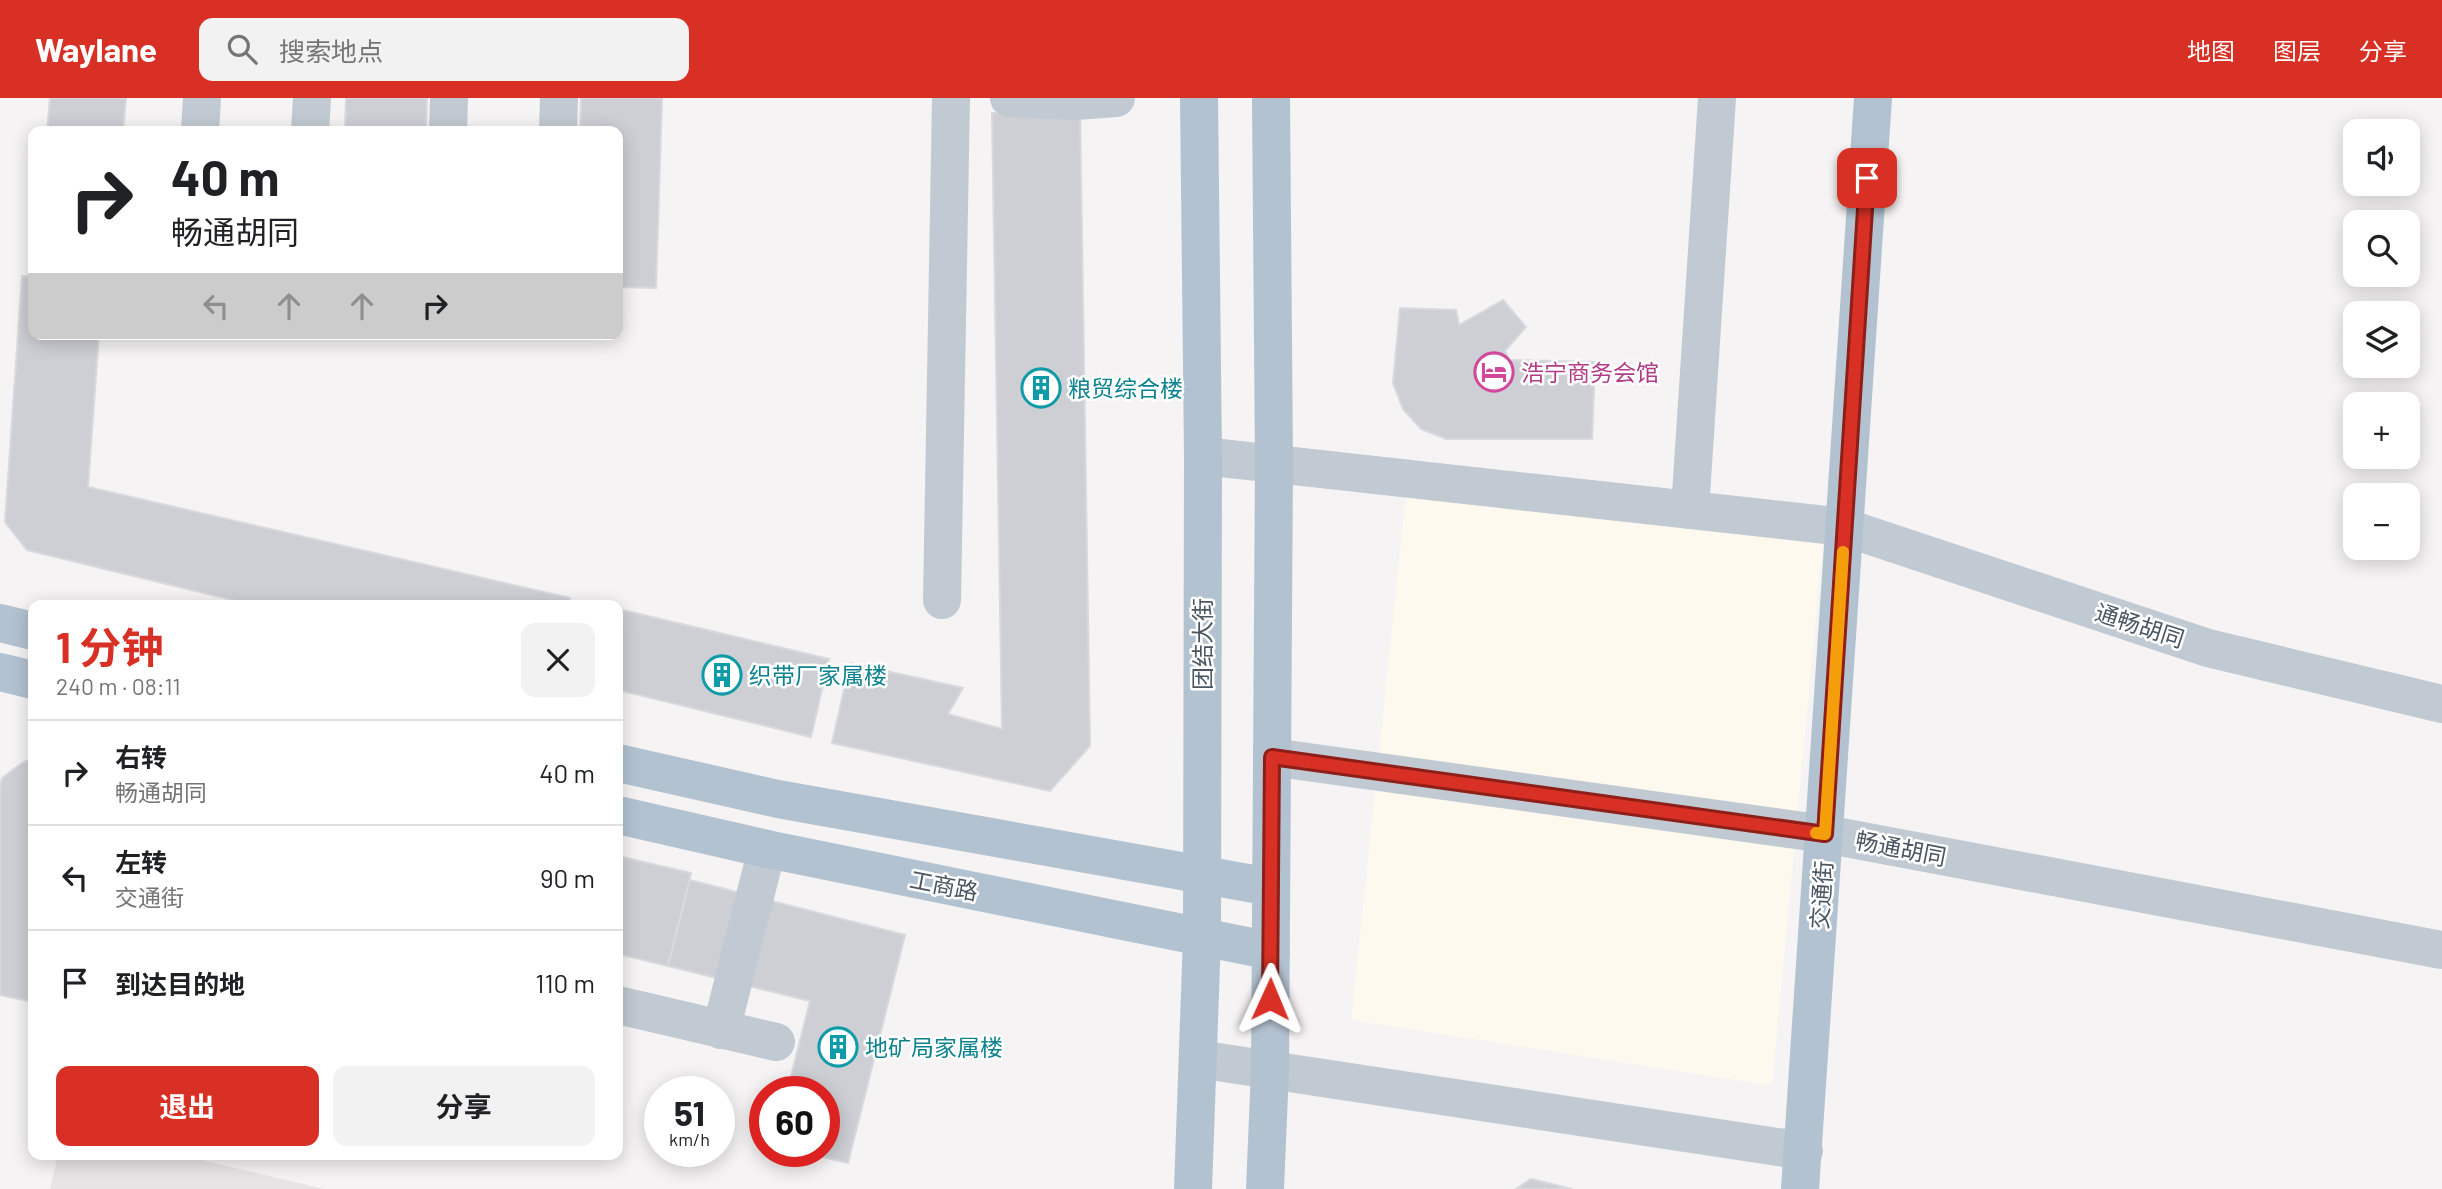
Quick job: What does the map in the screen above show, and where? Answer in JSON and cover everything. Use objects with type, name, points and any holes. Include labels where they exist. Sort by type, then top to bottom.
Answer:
[{"type":"main road","name":"团结大街","points":[[1193,1189],[1202,937],[1203,456],[1199,98]]},
{"type":"main road","points":[[1265,1189],[1270,1070],[1274,464],[1271,98]]},
{"type":"main road","name":"交通街","points":[[1800,1189],[1872,98]]},
{"type":"main road","points":[[0,623],[28,630]]},
{"type":"main road","points":[[0,672],[28,679]]},
{"type":"main road","points":[[623,764],[778,799],[1271,887]]},
{"type":"main road","name":"工商路","points":[[623,816],[767,849],[1271,951]]},
{"type":"street","points":[[200,126],[202,98]]},
{"type":"street","points":[[310,126],[312,98]]},
{"type":"street","points":[[448,126],[449,98]]},
{"type":"street","points":[[558,126],[559,98]]},
{"type":"street","points":[[942,600],[951,98]]},
{"type":"street","points":[[1009,98],[1076,101],[1116,98]]},
{"type":"street","points":[[1690,510],[1717,98]]},
{"type":"street","name":"通畅胡同","points":[[1203,456],[1844,527],[2208,648],[2442,704]]},
{"type":"street","name":"畅通胡同","points":[[1272,757],[1825,834],[2442,950]]},
{"type":"street","points":[[721,1030],[767,849]]},
{"type":"street","points":[[623,1006],[776,1042]]},
{"type":"street","points":[[1198,1059],[1804,1151]]},
{"type":"shaded area","points":[[1406,493],[1823,542],[1772,1086],[1351,1020]]},
{"type":"shaded area","points":[[57,1160],[201,1160],[324,1189],[50,1189]]},
{"type":"building","points":[[50,98],[126,98],[123,126],[47,126]]},
{"type":"building","points":[[346,98],[427,98],[426,126],[345,126]]},
{"type":"building","points":[[581,98],[662,98],[656,288],[623,287],[623,126],[580,126]]},
{"type":"building","name":"粮贸综合楼","points":[[1080,111],[1090,746],[1050,791],[832,743],[850,663],[963,688],[948,714],[1002,729],[992,113]]},
{"type":"building","points":[[22,276],[28,277],[28,340],[99,340],[88,487],[570,598],[232,600],[27,550],[5,522]]},
{"type":"building","name":"浩宁商务会馆","points":[[1503,300],[1526,327],[1505,351],[1510,360],[1595,362],[1592,439],[1446,439],[1421,429],[1403,409],[1393,383],[1400,308],[1456,310],[1459,325]]},
{"type":"building","name":"织带厂家属楼","points":[[623,610],[829,659],[811,737],[623,691]]},
{"type":"building","points":[[28,761],[28,1001],[0,995],[0,788],[2,778]]},
{"type":"building","points":[[623,857],[691,873],[668,966],[623,955]]},
{"type":"building","name":"地矿局家属楼","points":[[690,880],[905,935],[848,1163],[840,1161],[840,1076],[791,1076],[810,1001],[668,966]]},
{"type":"building","points":[[1531,1179],[1572,1189],[1516,1189]]},
{"type":"slow traffic","points":[[1816,833],[1825,834],[1843,552]]},
{"type":"place","name":"浩宁商务会馆","points":[[1494,372]]},
{"type":"place","name":"粮贸综合楼","points":[[1041,388]]},
{"type":"place","name":"织带厂家属楼","points":[[722,675]]},
{"type":"place","name":"地矿局家属楼","points":[[838,1047]]},
{"type":"route","points":[[1270,999],[1272,757],[1825,834],[1867,178]]}]
